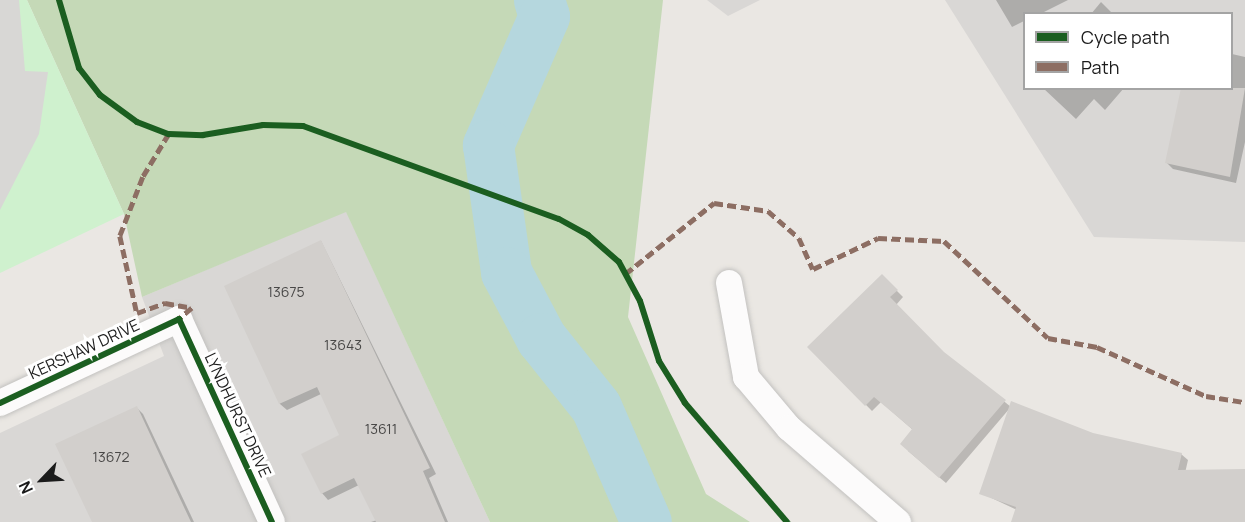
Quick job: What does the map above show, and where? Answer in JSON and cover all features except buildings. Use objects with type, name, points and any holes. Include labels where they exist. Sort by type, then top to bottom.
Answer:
[{"type":"street","points":[[729,283],[746,377],[789,428],[898,522]]},
{"type":"street","name":"KERSHAW DRIVE","points":[[0,403],[179,319]]},
{"type":"street","name":"LYNDHURST DRIVE","points":[[179,319],[272,522]]},
{"type":"shaded area","points":[[0,0],[19,0],[25,71],[48,72],[39,134],[0,210]]},
{"type":"shaded area","points":[[707,0],[760,0],[728,16]]},
{"type":"shaded area","points":[[945,0],[1245,0],[1245,242],[1094,237]]},
{"type":"shaded area","points":[[346,211],[490,522],[0,522],[0,433],[164,356],[142,297]]},
{"type":"green space","points":[[0,0],[27,0],[124,214],[0,273]]},
{"type":"green space","points":[[27,0],[663,0],[628,317],[706,494],[750,522],[490,522],[346,212],[142,297],[124,214]]},
{"type":"waterway","points":[[539,0],[544,16],[488,145],[506,272],[541,338],[596,407],[646,522]]},
{"type":"marked path","points":[[169,134],[143,177],[120,236],[137,313],[165,303],[192,308],[179,319]]},
{"type":"marked path","points":[[625,274],[714,203],[768,211],[799,238],[813,269],[878,238],[944,241],[1048,338],[1097,347],[1206,396],[1245,402]]},
{"type":"cycle path","points":[[59,0],[79,68],[100,95],[137,122],[169,134],[203,135],[263,125],[303,126],[559,219],[588,235],[619,262],[640,301],[659,361],[685,403],[787,522]]},
{"type":"cycle path","points":[[0,403],[179,319],[272,522]]}]
